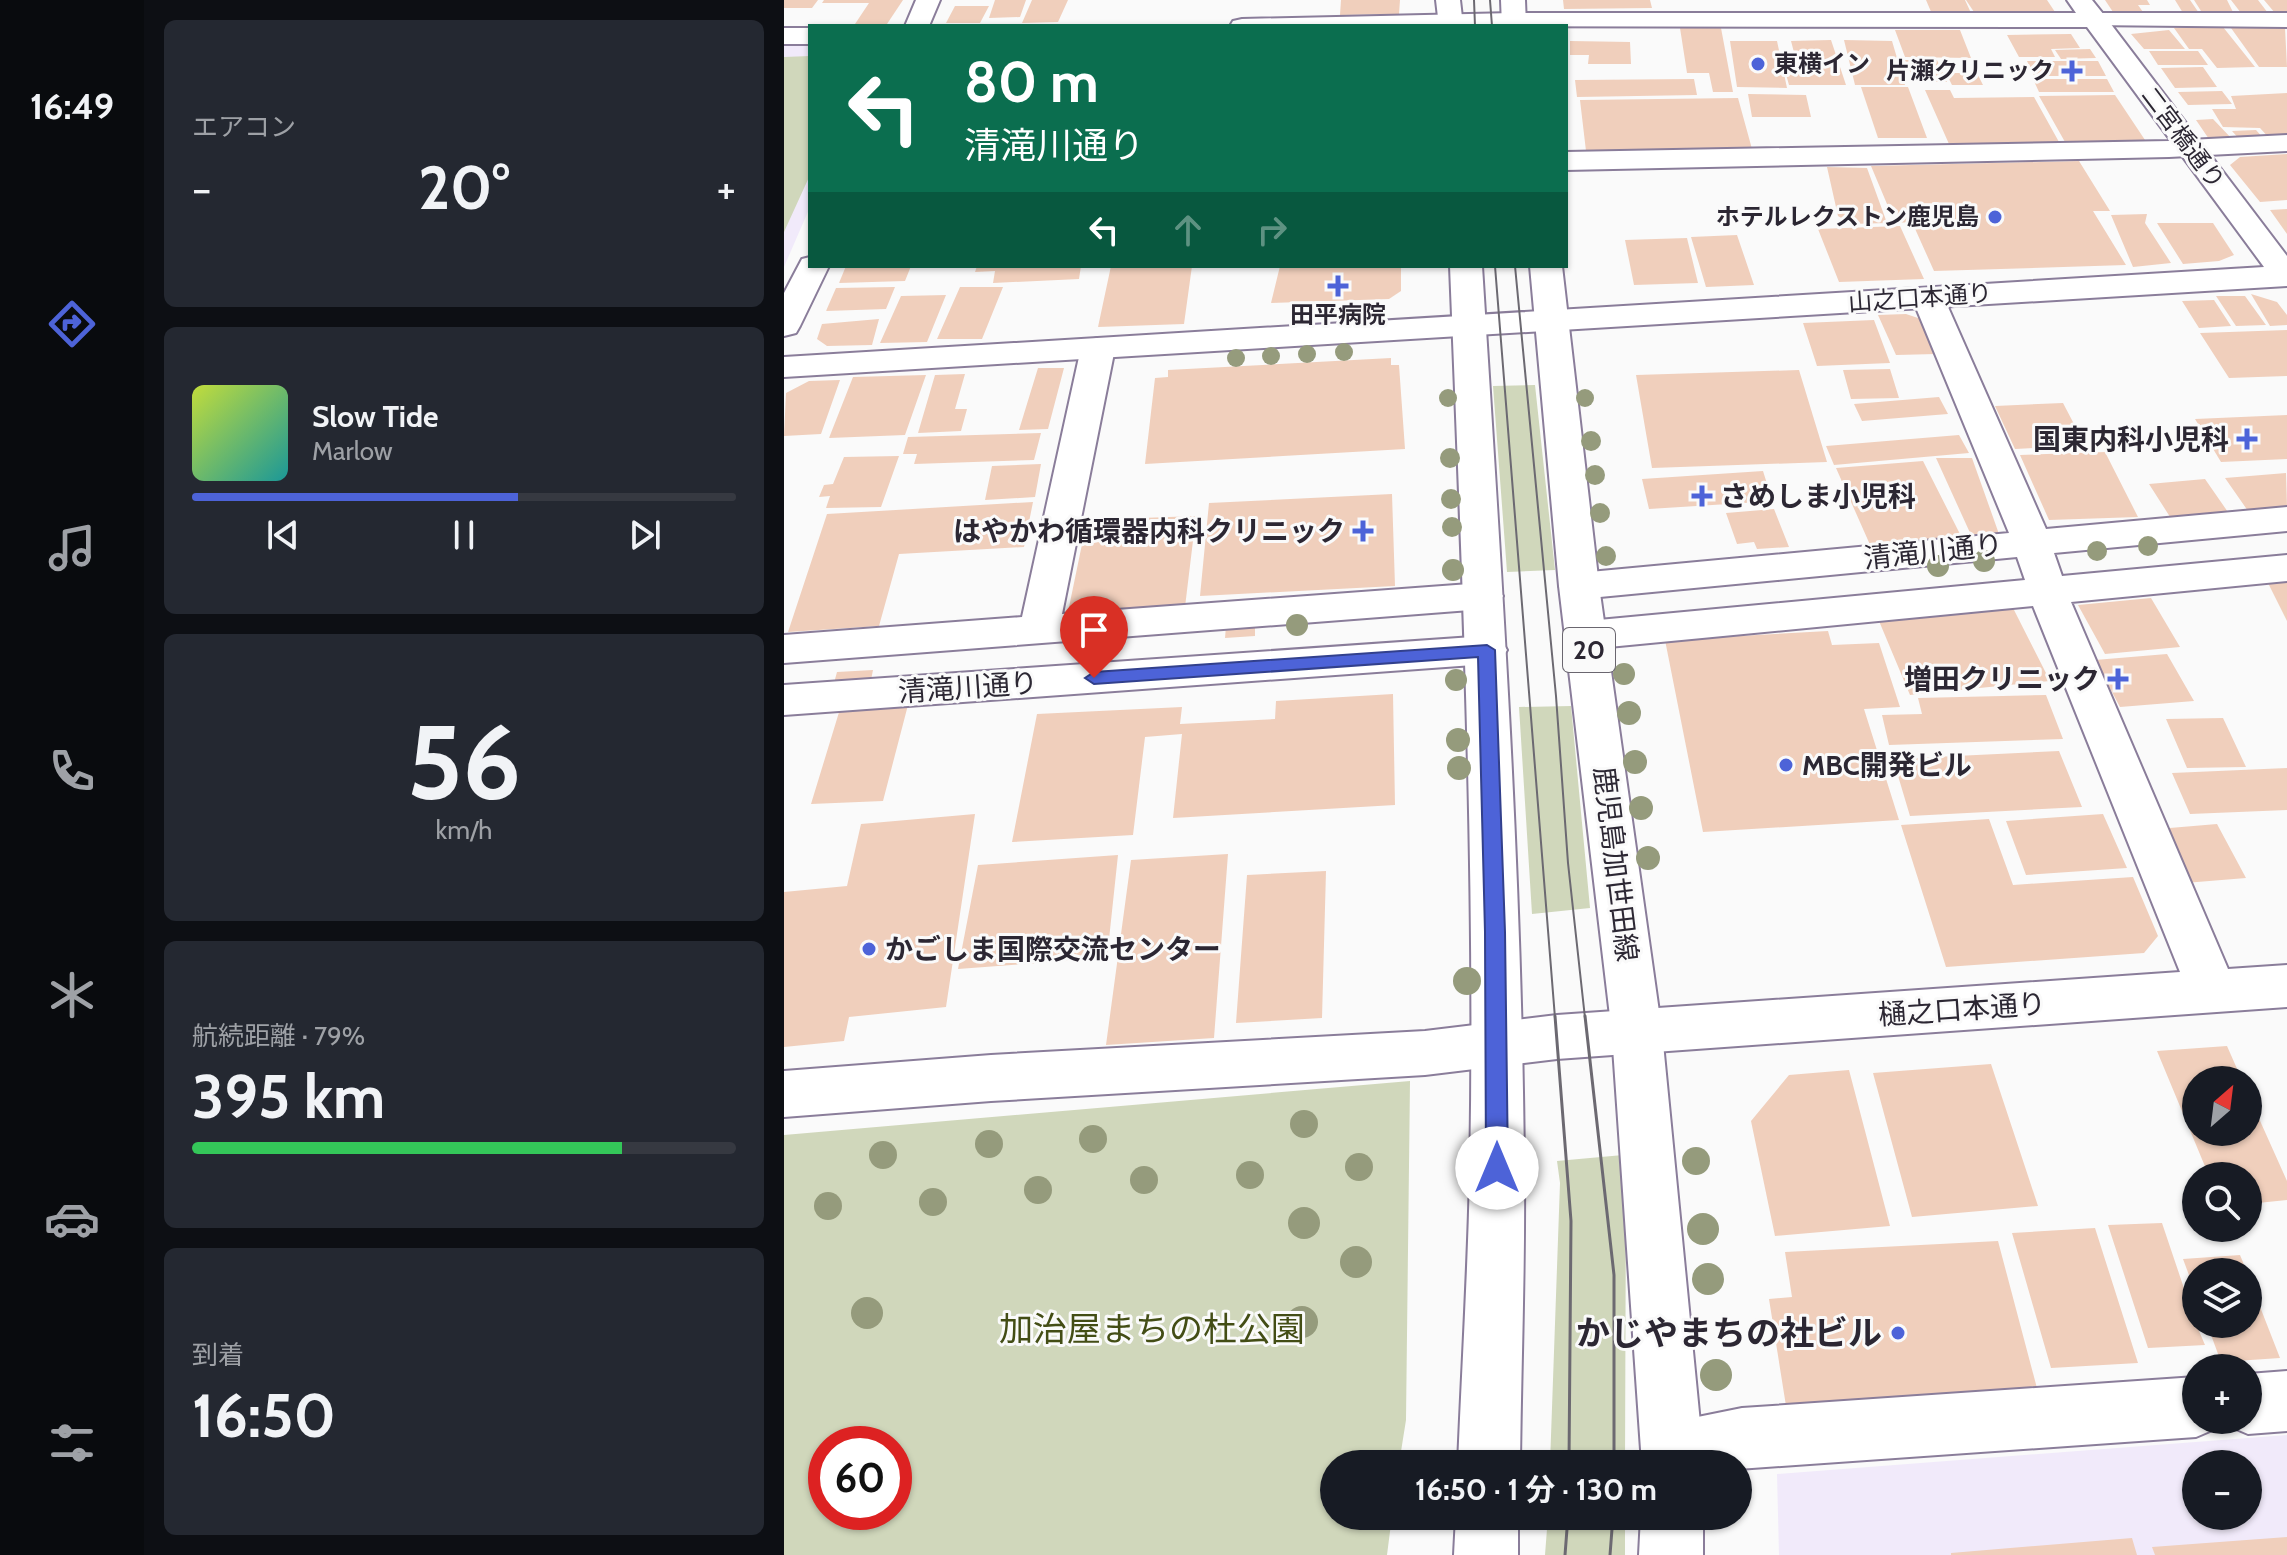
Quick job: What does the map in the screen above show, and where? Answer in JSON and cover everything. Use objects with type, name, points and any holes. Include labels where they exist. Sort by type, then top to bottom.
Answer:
[{"type":"street","points":[[918,24],[928,0]]},
{"type":"street","points":[[1284,24],[1450,16],[2087,10],[2287,20]]},
{"type":"street","name":"二宮橋通り","points":[[2087,10],[2287,276]]},
{"type":"street","points":[[784,36],[808,36]]},
{"type":"street","points":[[1568,161],[2190,149],[2287,143]]},
{"type":"street","points":[[784,326],[812,268]]},
{"type":"street","points":[[1466,268],[1487,650],[1497,1044],[1489,1450]]},
{"type":"street","name":"鹿児島加世田線","points":[[1546,268],[1579,586],[1588,635],[1637,1033],[1672,1450]]},
{"type":"street","name":"山之口本通り","points":[[784,367],[2287,276]]},
{"type":"street","points":[[1928,298],[2031,541],[2047,589],[2212,990]]},
{"type":"street","points":[[1039,629],[1098,348]]},
{"type":"street","name":"清滝川通り","points":[[1579,586],[2287,519]]},
{"type":"street","name":"清滝川通り","points":[[1588,635],[2287,568]]},
{"type":"street","name":"清滝川通り","points":[[784,649],[1483,596]]},
{"type":"street","name":"清滝川通り","points":[[784,700],[1487,650]]},
{"type":"street","name":"樋之口本通り","points":[[784,1094],[991,1078],[1425,1053],[1557,1037],[2287,986]]},
{"type":"street","points":[[2262,1403],[2287,1401]]},
{"type":"street","points":[[1703,1450],[1742,1438],[2182,1408]]},
{"type":"street","points":[[1486,1555],[1487,1530]]},
{"type":"street","points":[[1671,1555],[1672,1530]]},
{"type":"shaded area","points":[[784,43],[808,43],[808,212],[784,267]]},
{"type":"shaded area","points":[[2287,1435],[2287,1555],[1779,1555],[1777,1474]]},
{"type":"green space","points":[[808,56],[808,179],[784,232],[784,57]]},
{"type":"green space","points":[[1535,385],[1555,570],[1507,572],[1493,386]]},
{"type":"green space","points":[[1571,706],[1590,908],[1532,914],[1519,707]]},
{"type":"green space","name":"加治屋まちの杜公園","points":[[1410,1081],[1406,1420],[1401,1450],[1320,1450],[1320,1530],[1390,1530],[1387,1555],[784,1555],[784,1135]]},
{"type":"green space","points":[[1623,1155],[1626,1183],[1625,1450],[1550,1450],[1560,1183],[1557,1161]]},
{"type":"green space","points":[[1547,1530],[1625,1530],[1625,1555],[1545,1555]]},
{"type":"building","points":[[784,0],[818,0],[812,8],[784,8]]},
{"type":"building","points":[[824,0],[903,0],[887,24],[855,24],[869,3],[822,3]]},
{"type":"building","points":[[995,0],[1026,0],[1020,17],[989,18]]},
{"type":"building","points":[[1032,0],[1068,0],[1058,22],[1022,23]]},
{"type":"building","points":[[1341,0],[1400,0],[1399,14],[1340,15]]},
{"type":"building","points":[[1563,0],[1650,0],[1652,8],[1564,9]]},
{"type":"building","points":[[1926,0],[1965,0],[1971,13],[1932,14]]},
{"type":"building","points":[[1966,0],[2047,0],[2055,12],[1974,12]]},
{"type":"building","points":[[2105,0],[2147,0],[2150,5],[2138,5],[2143,12],[2113,12]]},
{"type":"building","points":[[2175,0],[2190,0],[2199,13],[2183,13]]},
{"type":"building","points":[[2194,0],[2227,0],[2233,12],[2201,11]]},
{"type":"building","points":[[2231,0],[2258,0],[2268,13],[2241,13]]},
{"type":"building","points":[[2264,0],[2287,0],[2287,13],[2275,13]]},
{"type":"building","points":[[955,6],[989,6],[980,23],[946,23]]},
{"type":"building","points":[[2223,27],[2255,67],[2217,68],[2202,49],[2189,49],[2174,28]]},
{"type":"building","points":[[1680,28],[1721,28],[1733,92],[1713,92],[1709,73],[1687,73]]},
{"type":"building","points":[[2231,28],[2285,28],[2287,67],[2259,67]]},
{"type":"building","points":[[1895,30],[1960,30],[1971,58],[1905,57]]},
{"type":"building","points":[[2169,30],[2185,49],[2144,49],[2131,34]]},
{"type":"building","points":[[2071,34],[2080,48],[2051,49],[2055,57],[2019,57],[2007,35]]},
{"type":"building","points":[[1831,40],[1846,85],[1789,85],[1782,60],[1796,60],[1791,41]]},
{"type":"building","points":[[1844,40],[1892,41],[1905,85],[1855,85]]},
{"type":"building","points":[[1570,41],[1630,42],[1631,64],[1588,64],[1589,55],[1570,55]]},
{"type":"building","name":"東横イン","points":[[1730,41],[1777,41],[1787,88],[1737,87]]},
{"type":"building","points":[[2090,49],[2096,58],[2061,59],[2055,50]]},
{"type":"building","points":[[2149,51],[2198,51],[2208,65],[2158,65]]},
{"type":"building","points":[[1905,60],[1937,60],[1947,82],[1915,82]]},
{"type":"building","points":[[2027,61],[2098,61],[2106,76],[2034,76]]},
{"type":"building","points":[[2203,67],[2217,87],[2175,88],[2161,68]]},
{"type":"building","points":[[1946,73],[1977,73],[1983,85],[1952,85]]},
{"type":"building","points":[[1694,79],[1697,95],[1577,97],[1575,80]]},
{"type":"building","points":[[2033,79],[2107,79],[2114,92],[2039,92]]},
{"type":"building","points":[[1861,87],[1908,87],[1927,138],[1878,138]]},
{"type":"building","points":[[1925,90],[1950,90],[1954,98],[2034,97],[2059,142],[1949,144]]},
{"type":"building","points":[[2222,91],[2232,104],[2188,105],[2178,92]]},
{"type":"building","points":[[2287,93],[2287,140],[2271,140],[2260,128],[2223,127],[2212,109],[2236,109],[2231,96]]},
{"type":"building","points":[[1748,94],[1806,95],[1811,117],[1752,117]]},
{"type":"building","points":[[2115,95],[2145,140],[2065,142],[2039,96]]},
{"type":"building","points":[[1738,98],[1752,149],[1586,151],[1580,100]]},
{"type":"building","points":[[2213,119],[2233,140],[2211,142],[2196,120]]},
{"type":"building","points":[[2256,130],[2265,140],[2241,141],[2232,131]]},
{"type":"building","points":[[2287,154],[2287,200],[2260,202],[2230,165],[2240,157]]},
{"type":"building","name":"ホテルレクストン鹿児島","points":[[2079,161],[2110,211],[2093,211],[2126,265],[1934,271],[1912,222],[1895,223],[1871,166]]},
{"type":"building","points":[[1827,167],[1867,168],[1887,223],[1851,224],[1838,216]]},
{"type":"building","points":[[2287,209],[2287,234],[2270,210]]},
{"type":"building","points":[[2147,214],[2145,223],[2171,263],[2133,267],[2111,215]]},
{"type":"building","points":[[2157,223],[2213,223],[2234,255],[2219,261],[2183,264]]},
{"type":"building","points":[[1900,226],[1924,279],[1839,282],[1818,229]]},
{"type":"building","points":[[1737,235],[1754,285],[1706,287],[1691,237]]},
{"type":"building","points":[[1687,238],[1698,283],[1634,285],[1625,240]]},
{"type":"building","points":[[845,268],[910,268],[905,281],[839,283]]},
{"type":"building","points":[[976,268],[1081,268],[1079,279],[993,283],[995,271],[975,272]]},
{"type":"building","points":[[1111,268],[1192,268],[1184,324],[1098,327]]},
{"type":"building","name":"田平病院","points":[[1280,268],[1401,268],[1401,291],[1389,299],[1271,303]]},
{"type":"building","points":[[895,287],[886,309],[826,311],[836,288]]},
{"type":"building","points":[[960,287],[1003,287],[982,339],[937,339]]},
{"type":"building","points":[[2251,294],[2277,302],[2287,315],[2287,325],[2270,326]]},
{"type":"building","points":[[946,295],[927,342],[880,343],[901,296]]},
{"type":"building","points":[[2216,296],[2245,296],[2266,325],[2236,326]]},
{"type":"building","points":[[2214,300],[2231,326],[2199,328],[2182,301]]},
{"type":"building","points":[[1906,314],[1921,319],[1936,354],[1896,355],[1878,315]]},
{"type":"building","points":[[879,319],[872,345],[827,346],[817,339],[822,324]]},
{"type":"building","points":[[1874,320],[1890,363],[1817,366],[1803,323]]},
{"type":"building","points":[[2287,330],[2287,376],[2229,378],[2200,333]]},
{"type":"building","points":[[1391,358],[1391,365],[1399,365],[1405,449],[1145,464],[1155,378],[1168,377],[1168,370]]},
{"type":"building","points":[[1038,368],[1064,368],[1048,429],[1019,430]]},
{"type":"building","points":[[1890,369],[1899,398],[1851,399],[1843,370]]},
{"type":"building","points":[[1799,370],[1827,462],[1652,468],[1636,375]]},
{"type":"building","points":[[965,374],[955,409],[967,409],[961,431],[918,433],[935,375]]},
{"type":"building","points":[[926,375],[905,435],[829,438],[853,377]]},
{"type":"building","points":[[840,380],[821,434],[784,436],[786,393],[809,381]]},
{"type":"building","points":[[1939,397],[1948,414],[1862,421],[1854,404]]},
{"type":"building","points":[[2063,403],[2085,445],[2015,449],[1995,406]]},
{"type":"building","name":"国東内科小児科","points":[[2287,415],[2287,459],[2221,462],[2195,419]]},
{"type":"building","points":[[1041,433],[1034,460],[914,464],[917,454],[903,454],[908,437]]},
{"type":"building","points":[[1959,435],[1969,453],[1834,465],[1826,446]]},
{"type":"building","points":[[2105,452],[2138,517],[2049,520],[2020,455]]},
{"type":"building","points":[[899,456],[881,507],[826,508],[830,496],[819,497],[824,485],[833,484],[844,457]]},
{"type":"building","points":[[1936,458],[1972,458],[1999,534],[1971,535]]},
{"type":"building","points":[[1923,461],[1962,538],[1871,547],[1836,468]]},
{"type":"building","points":[[1041,464],[1035,497],[985,500],[992,466]]},
{"type":"building","name":"さめしま小児科","points":[[1763,471],[1769,490],[1756,490],[1760,502],[1649,509],[1642,479]]},
{"type":"building","points":[[2286,473],[2287,507],[2248,511],[2225,478]]},
{"type":"building","points":[[2205,479],[2230,515],[2172,520],[2149,484]]},
{"type":"building","points":[[1392,494],[1395,586],[1200,596],[1209,503]]},
{"type":"building","points":[[1033,502],[1024,547],[899,554],[879,626],[788,632],[827,514]]},
{"type":"building","points":[[1774,509],[1789,547],[1757,549],[1754,542],[1737,544],[1726,513]]},
{"type":"building","points":[[1196,516],[1185,607],[1068,612],[1087,520]]},
{"type":"building","points":[[2267,581],[2287,581],[2287,621]]},
{"type":"building","points":[[2151,598],[2180,647],[2105,654],[2078,605]]},
{"type":"building","points":[[2013,608],[2050,681],[1910,695],[1879,621]]},
{"type":"building","points":[[1255,625],[1255,636],[1225,638],[1226,626]]},
{"type":"building","name":"MBC開発ビル","points":[[1828,631],[1832,645],[1879,643],[1900,707],[1864,709],[1899,820],[1703,832],[1665,640]]},
{"type":"building","points":[[2167,654],[2194,701],[2120,707],[2095,660]]},
{"type":"building","points":[[873,670],[871,680],[834,683],[837,672]]},
{"type":"building","points":[[1393,694],[1395,805],[1173,818],[1182,734],[1145,737],[1133,835],[1012,842],[1037,714],[1182,707],[1180,724],[1275,719],[1276,701]]},
{"type":"building","points":[[2046,695],[2063,739],[1889,745],[1882,715],[1922,714],[1918,698]]},
{"type":"building","points":[[908,705],[883,801],[811,804],[840,709]]},
{"type":"building","points":[[2223,718],[2246,767],[2187,768],[2166,719]]},
{"type":"building","points":[[2059,751],[2082,807],[1910,816],[1893,759]]},
{"type":"building","points":[[2287,768],[2287,810],[2190,814],[2172,773]]},
{"type":"building","name":"かごしま国際交流センター","points":[[975,814],[946,1007],[849,1017],[844,1041],[784,1047],[784,892],[847,886],[861,824]]},
{"type":"building","points":[[2103,814],[2127,868],[2026,875],[2006,821]]},
{"type":"building","points":[[1989,819],[2013,885],[2133,877],[2158,936],[2144,953],[1946,967],[1901,825]]},
{"type":"building","points":[[2217,824],[2246,878],[2185,883],[2158,829]]},
{"type":"building","points":[[1228,854],[1214,1038],[1106,1045],[1131,860]]},
{"type":"building","points":[[1118,855],[1107,958],[958,969],[978,865]]},
{"type":"building","points":[[1326,871],[1322,1018],[1236,1023],[1247,875]]},
{"type":"building","points":[[2227,1046],[2236,1066],[2182,1066],[2182,1111],[2157,1051]]},
{"type":"building","points":[[1991,1064],[2038,1206],[1912,1217],[1873,1073]]},
{"type":"building","points":[[1849,1070],[1890,1226],[1775,1236],[1751,1121],[1789,1075]]},
{"type":"building","points":[[2262,1125],[2287,1181],[2287,1200],[2262,1203],[2262,1162],[2203,1162],[2197,1146],[2262,1146]]},
{"type":"building","points":[[2162,1223],[2182,1282],[2182,1338],[2202,1338],[2205,1345],[2148,1348],[2108,1225]]},
{"type":"building","points":[[2095,1228],[2138,1363],[2051,1368],[2012,1233]]},
{"type":"building","name":"かじやまちの社ビル","points":[[1998,1241],[2038,1392],[1786,1406],[1769,1299],[1792,1297],[1785,1252]]},
{"type":"building","points":[[2240,1255],[2241,1258],[2197,1258]]},
{"type":"building","points":[[2262,1312],[2280,1358],[2262,1359],[2262,1354],[2218,1354],[2212,1338],[2262,1338]]},
{"type":"building","points":[[2287,1537],[2287,1555],[2155,1555],[2152,1547]]},
{"type":"building","points":[[2132,1538],[2137,1555],[1951,1555],[1951,1553]]},
{"type":"tram line","points":[[1474,0],[1475,24]]},
{"type":"tram line","points":[[1490,0],[1492,24]]},
{"type":"tram line","points":[[1495,268],[1555,1018]]},
{"type":"tram line","points":[[1515,268],[1556,696],[1568,863],[1585,1018]]},
{"type":"tram line","points":[[1555,1016],[1571,1221],[1569,1450]]},
{"type":"tram line","points":[[1585,1016],[1614,1275],[1614,1450]]},
{"type":"tram line","points":[[1565,1555],[1567,1530]]},
{"type":"tram line","points":[[1610,1555],[1612,1530]]},
{"type":"place","name":"東横イン","points":[[1758,64]]},
{"type":"place","name":"片瀬クリニック","points":[[2072,71]]},
{"type":"place","name":"ホテルレクストン鹿児島","points":[[1995,217]]},
{"type":"place","name":"田平病院","points":[[1338,286]]},
{"type":"place","name":"国東内科小児科","points":[[2247,439]]},
{"type":"place","name":"さめしま小児科","points":[[1702,496]]},
{"type":"place","name":"はやかわ循環器内科クリニック","points":[[1363,531]]},
{"type":"place","name":"増田クリニック","points":[[2118,679]]},
{"type":"place","name":"MBC開発ビル","points":[[1786,765]]},
{"type":"place","name":"かごしま国際交流センター","points":[[869,949]]},
{"type":"place","name":"かじやまちの社ビル","points":[[1898,1333]]},
{"type":"route","points":[[1094,678],[1487,650],[1495,932],[1497,1168]]}]
